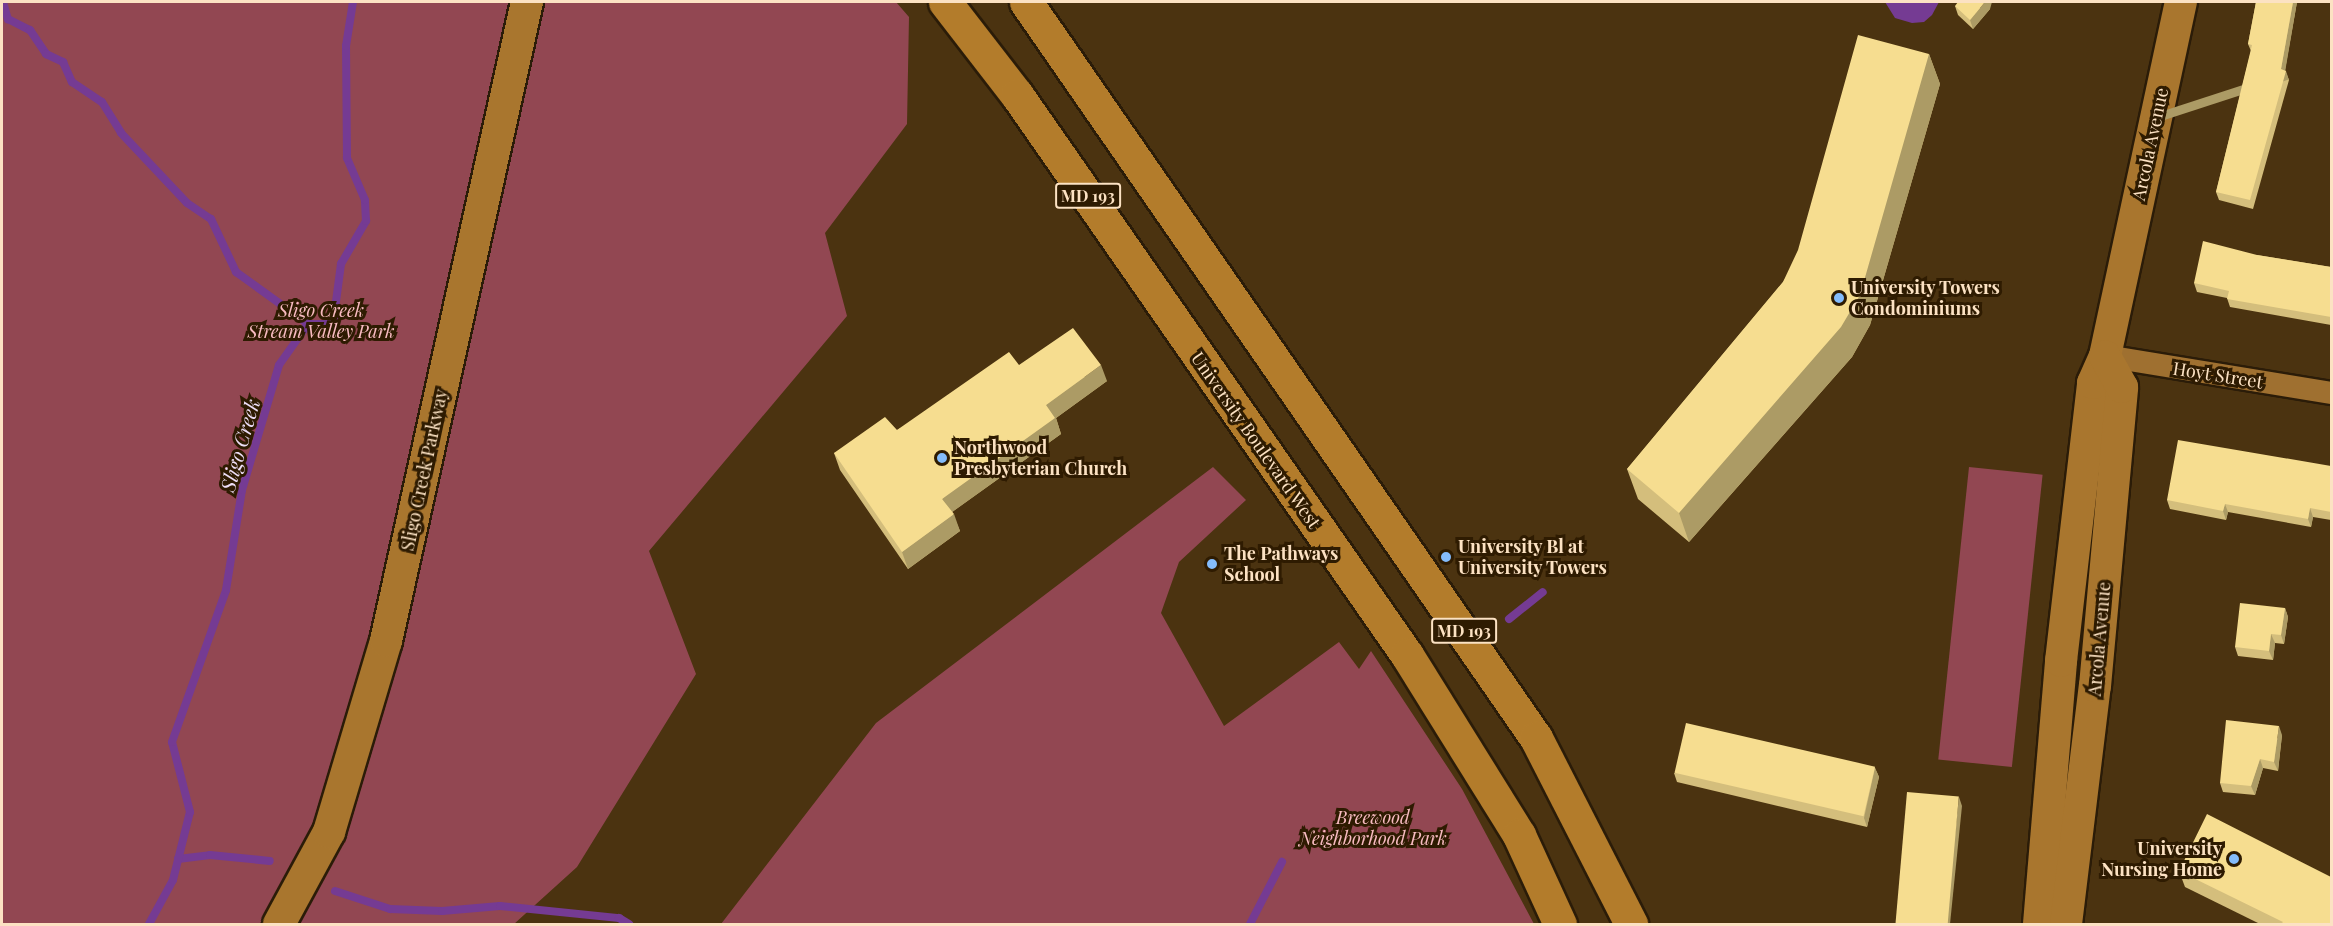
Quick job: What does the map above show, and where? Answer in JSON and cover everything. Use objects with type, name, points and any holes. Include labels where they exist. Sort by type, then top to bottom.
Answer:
[{"type":"main road","name":"University Boulevard West","points":[[945,2],[1017,95],[1407,655],[1519,835],[1560,924]]},
{"type":"main road","name":"MD 193","points":[[1026,2],[1536,738],[1631,924]]},
{"type":"street","name":"Sligo Creek Parkway","points":[[279,924],[329,832],[359,742],[413,521],[527,2]]},
{"type":"street","name":"Arcola Avenue","points":[[2039,924],[2061,661],[2093,383],[2105,356],[2181,2]]},
{"type":"street","name":"Arcola Avenue","points":[[2066,924],[2095,686],[2122,387],[2105,356]]},
{"type":"street","name":"Hoyt Street","points":[[2105,356],[2331,393]]},
{"type":"green space","name":"Sligo Creek Stream Valley Park","points":[[2,2],[896,2],[909,17],[907,124],[825,233],[847,316],[649,551],[696,674],[577,867],[514,924],[2,924]]},
{"type":"green space","name":"Breewood Neighborhood Park","points":[[1213,467],[1246,500],[1179,562],[1161,613],[1224,726],[1339,642],[1359,669],[1371,651],[1462,789],[1534,924],[721,924],[876,723]]},
{"type":"green space","points":[[1969,467],[2043,475],[2012,767],[1938,759]]},
{"type":"shaded area","points":[[1885,2],[1939,2],[1932,15],[1924,22],[1912,23],[1895,18]]},
{"type":"building","points":[[1958,2],[1985,2],[1970,20],[1955,6]]},
{"type":"building","points":[[2256,2],[2293,2],[2281,69],[2286,71],[2250,200],[2216,192],[2252,45],[2248,44]]},
{"type":"building","name":"University Towers Condominiums","points":[[1858,35],[1929,54],[1860,295],[1841,327],[1679,513],[1627,469],[1783,282],[1798,250]]},
{"type":"building","points":[[2203,241],[2257,255],[2331,267],[2331,317],[2227,299],[2229,291],[2194,283]]},
{"type":"building","name":"Northwood Presbyterian Church","points":[[1073,328],[1101,365],[1046,405],[1055,418],[942,499],[954,514],[902,552],[834,453],[885,417],[897,430],[1009,352],[1019,365]]},
{"type":"building","points":[[2178,440],[2331,466],[2331,512],[2310,508],[2308,519],[2225,504],[2223,511],[2167,500]]},
{"type":"building","points":[[2240,603],[2285,608],[2281,635],[2271,634],[2269,651],[2235,647]]},
{"type":"building","points":[[2226,720],[2279,726],[2274,762],[2260,759],[2251,786],[2220,783]]},
{"type":"building","points":[[1686,723],[1875,767],[1864,816],[1675,773]]},
{"type":"building","points":[[1907,792],[1959,797],[1948,924],[1895,924]]},
{"type":"building","name":"University Nursing Home","points":[[2207,814],[2331,877],[2331,924],[2281,924],[2283,922],[2179,871]]},
{"type":"waterway","points":[[3,2],[8,19],[30,30],[46,54],[63,62],[72,82],[102,102],[121,133],[187,203],[211,219],[236,272],[308,324]]},
{"type":"waterway","name":"Sligo Creek","points":[[149,924],[173,880],[190,812],[172,742],[226,590],[242,490],[279,365],[308,324],[333,324],[341,264],[366,221],[365,200],[347,158],[346,46],[353,2]]},
{"type":"waterway","points":[[1509,619],[1543,592]]},
{"type":"waterway","points":[[178,859],[210,855],[270,861]]},
{"type":"waterway","points":[[1250,924],[1282,862]]},
{"type":"waterway","points":[[335,891],[390,909],[442,911],[500,906],[619,918],[629,924]]},
{"type":"place","name":"University Towers Condominiums","points":[[1839,298]]},
{"type":"place","name":"Northwood Presbyterian Church","points":[[942,458]]},
{"type":"place","name":"University Bl at University Towers","points":[[1446,557]]},
{"type":"place","name":"The Pathways School","points":[[1212,564]]},
{"type":"place","name":"University Nursing Home","points":[[2234,859]]}]
